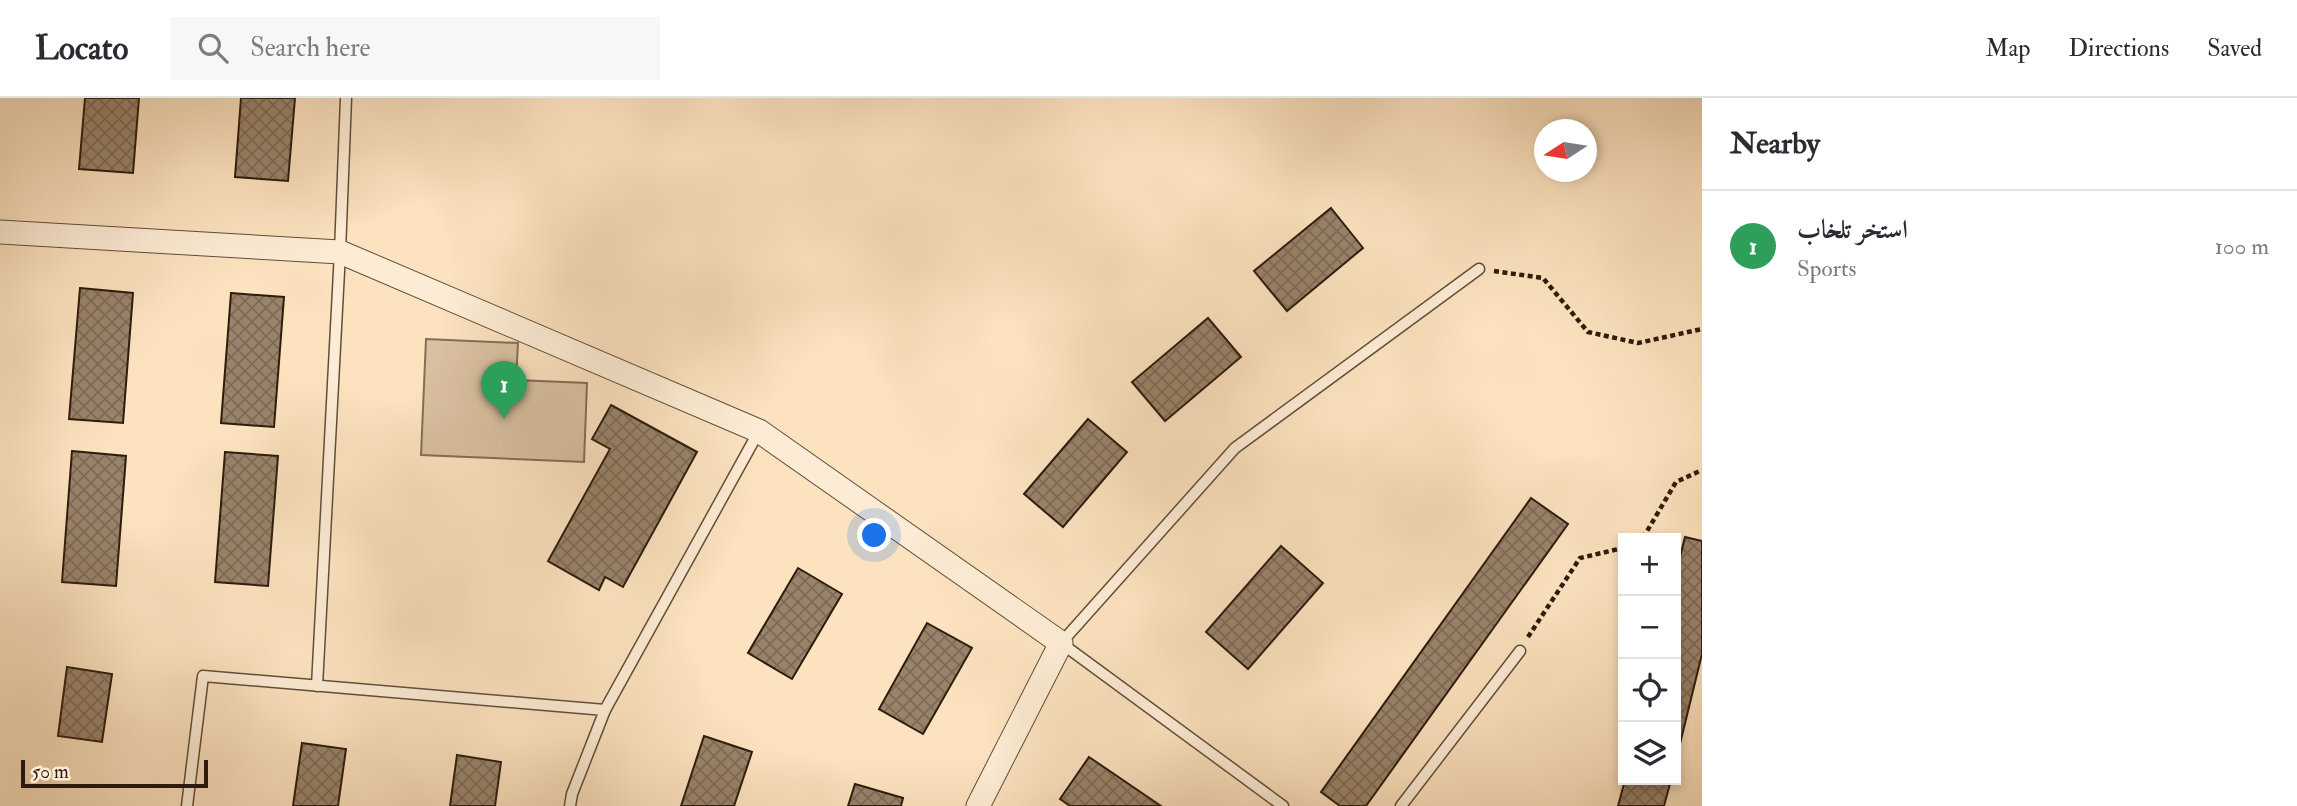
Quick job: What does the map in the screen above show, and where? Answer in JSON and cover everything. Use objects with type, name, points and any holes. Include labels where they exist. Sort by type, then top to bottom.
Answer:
[{"type":"street","points":[[0,232],[340,252],[759,431],[1061,643],[978,806]]},
{"type":"lane","points":[[317,686],[346,98]]},
{"type":"lane","points":[[1283,806],[1061,643],[1235,448],[1479,269]]},
{"type":"lane","points":[[570,806],[572,794],[605,710],[759,431]]},
{"type":"lane","points":[[1401,806],[1520,650]]},
{"type":"lane","points":[[187,806],[203,676],[605,710]]},
{"type":"path","points":[[1479,269],[1543,278],[1588,332],[1638,342],[1702,329]]},
{"type":"path","points":[[1646,533],[1676,482],[1702,470]]},
{"type":"path","points":[[1520,650],[1580,558],[1618,549]]},
{"type":"shaded area","points":[[426,339],[518,343],[516,380],[587,383],[584,462],[421,455]]},
{"type":"building","points":[[85,98],[139,98],[133,173],[79,169]]},
{"type":"building","points":[[241,98],[295,98],[288,181],[235,177]]},
{"type":"building","points":[[1331,208],[1363,248],[1287,311],[1254,271]]},
{"type":"building","points":[[80,288],[133,293],[123,423],[69,419]]},
{"type":"building","points":[[231,293],[284,297],[274,427],[221,423]]},
{"type":"building","points":[[1208,318],[1241,357],[1165,421],[1132,382]]},
{"type":"building","points":[[611,405],[697,452],[623,587],[605,577],[599,590],[548,561],[610,449],[592,439]]},
{"type":"building","points":[[1088,419],[1127,452],[1063,527],[1024,494]]},
{"type":"building","points":[[72,451],[126,456],[116,586],[62,582]]},
{"type":"building","points":[[225,452],[278,456],[268,586],[215,582]]},
{"type":"building","points":[[1531,498],[1568,524],[1366,806],[1340,806],[1321,792]]},
{"type":"building","points":[[1685,537],[1702,541],[1702,654],[1681,740],[1681,596],[1681,553]]},
{"type":"building","points":[[1281,546],[1323,583],[1248,669],[1206,632]]},
{"type":"building","points":[[798,568],[842,594],[792,679],[748,653]]},
{"type":"building","points":[[927,623],[972,648],[923,734],[879,709]]},
{"type":"building","points":[[67,667],[112,674],[102,742],[58,736]]},
{"type":"building","points":[[704,736],[752,752],[734,806],[681,806]]},
{"type":"building","points":[[302,743],[346,749],[338,806],[293,806]]},
{"type":"building","points":[[457,755],[501,762],[495,806],[450,806]]},
{"type":"building","points":[[1089,757],[1161,806],[1070,806],[1060,799]]},
{"type":"building","points":[[855,784],[903,798],[901,806],[848,806]]},
{"type":"building","points":[[1624,785],[1670,785],[1664,806],[1618,806]]},
{"type":"place","name":"استخر تلخاب","points":[[504,419]]}]
